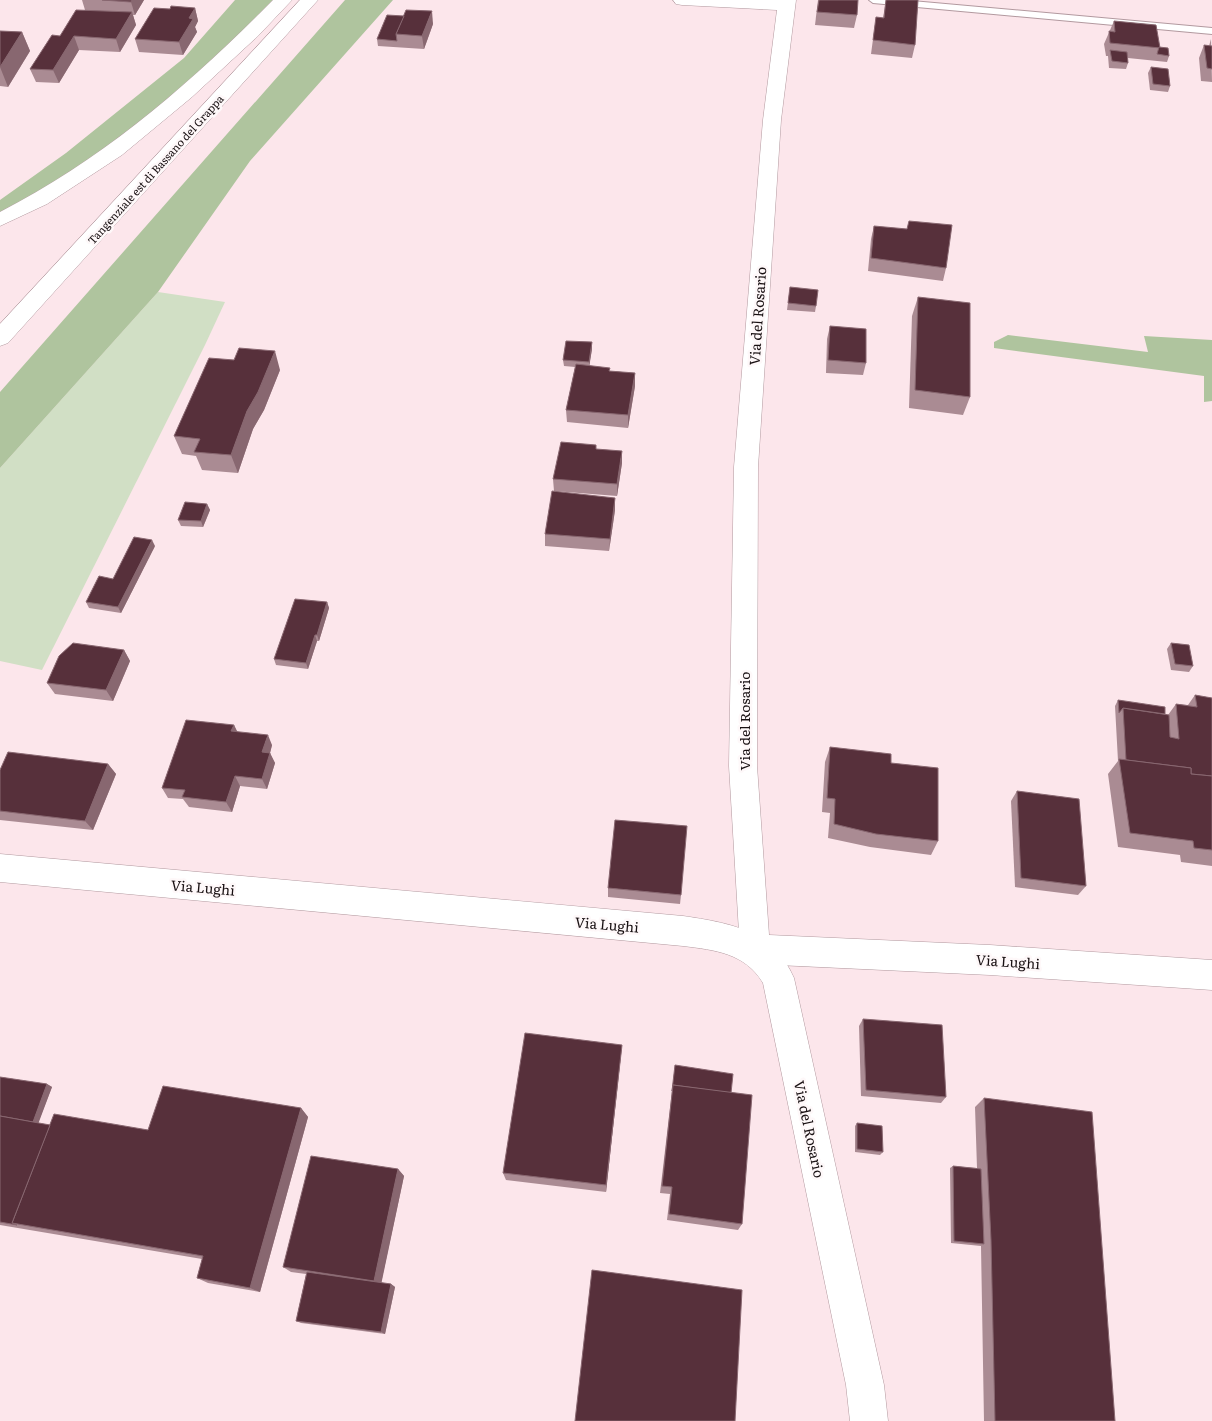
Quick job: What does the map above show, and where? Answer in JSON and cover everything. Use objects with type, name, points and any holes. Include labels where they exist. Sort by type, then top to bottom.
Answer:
[{"type":"main road","points":[[0,220],[45,198],[81,176],[122,146],[188,91],[283,0]]},
{"type":"main road","name":"Tangenziale est di Bassano del Grappa","points":[[0,338],[309,0]]},
{"type":"main road","name":"Via del Rosario","points":[[682,0],[786,2],[772,120],[746,467],[743,766],[755,949],[769,964],[778,978],[865,1385],[870,1421]]},
{"type":"main road","name":"Via Lughi","points":[[0,868],[693,932],[732,939],[755,949],[990,960],[1212,975]]},
{"type":"lane","points":[[873,0],[1212,31]]},
{"type":"green space","points":[[235,0],[276,0],[194,80],[107,153],[0,217],[0,200],[66,153],[184,58]]},
{"type":"green space","points":[[345,0],[393,0],[250,161],[158,292],[0,468],[0,392]]},
{"type":"green space","points":[[158,292],[225,302],[42,670],[0,661],[0,468]]},
{"type":"green space","points":[[1008,335],[1148,352],[1144,336],[1212,340],[1212,401],[1204,402],[1204,376],[994,348],[994,342]]},
{"type":"building","points":[[102,0],[132,0],[131,2]]},
{"type":"building","points":[[819,0],[858,0],[857,15],[817,12]]},
{"type":"building","points":[[886,0],[918,0],[915,45],[873,40],[876,17],[884,18]]},
{"type":"building","points":[[171,6],[195,8],[189,18],[193,19],[179,42],[135,39],[154,8],[170,9]]},
{"type":"building","points":[[76,10],[132,12],[116,39],[74,36],[53,70],[30,69],[52,35],[60,36]]},
{"type":"building","points":[[406,10],[432,11],[422,36],[396,34]]},
{"type":"building","points":[[387,15],[404,16],[396,34],[397,41],[377,39]]},
{"type":"building","points":[[1114,21],[1156,25],[1160,48],[1110,43],[1109,31],[1115,32]]},
{"type":"building","points":[[0,31],[22,32],[0,67]]},
{"type":"building","points":[[1204,45],[1212,46],[1212,69],[1207,68]]},
{"type":"building","points":[[1159,47],[1168,48],[1169,56],[1157,54]]},
{"type":"building","points":[[1110,50],[1127,52],[1128,63],[1112,61]]},
{"type":"building","points":[[1151,67],[1168,69],[1170,86],[1153,84]]},
{"type":"building","points":[[909,221],[952,225],[946,268],[871,258],[874,226],[907,229]]},
{"type":"building","points":[[790,287],[818,290],[816,306],[788,303]]},
{"type":"building","points":[[918,297],[970,303],[970,397],[915,390]]},
{"type":"building","points":[[830,326],[866,329],[866,363],[828,360]]},
{"type":"building","points":[[566,341],[592,342],[589,362],[563,360]]},
{"type":"building","points":[[239,348],[275,351],[258,392],[247,411],[231,455],[194,452],[200,439],[174,436],[209,358],[234,360]]},
{"type":"building","points":[[576,364],[610,368],[609,371],[635,373],[628,415],[566,410]]},
{"type":"building","points":[[561,442],[596,445],[596,449],[622,451],[617,484],[553,479]]},
{"type":"building","points":[[552,491],[615,498],[610,539],[545,534]]},
{"type":"building","points":[[185,502],[207,504],[201,521],[178,520]]},
{"type":"building","points":[[134,537],[152,540],[118,607],[86,602],[99,576],[113,579]]},
{"type":"building","points":[[295,599],[327,602],[306,663],[274,659]]},
{"type":"building","points":[[73,643],[124,650],[106,690],[47,683],[59,656]]},
{"type":"building","points":[[1171,643],[1189,645],[1193,666],[1175,664]]},
{"type":"building","points":[[1195,695],[1212,698],[1212,776],[1191,774],[1191,768],[1126,760],[1123,708],[1169,715],[1170,737],[1179,739],[1176,704],[1197,707]]},
{"type":"building","points":[[1118,700],[1165,707],[1165,714],[1123,708],[1119,713]]},
{"type":"building","points":[[186,720],[234,725],[231,731],[268,735],[262,752],[270,753],[262,779],[235,776],[226,802],[182,797],[185,790],[162,788]]},
{"type":"building","points":[[830,747],[891,754],[891,763],[938,768],[938,841],[876,834],[834,824],[835,799],[827,798]]},
{"type":"building","points":[[8,752],[108,764],[85,821],[0,811],[0,770]]},
{"type":"building","points":[[1119,759],[1191,768],[1191,774],[1212,776],[1212,850],[1194,848],[1193,841],[1130,833]]},
{"type":"building","points":[[1017,791],[1079,799],[1086,886],[1021,878]]},
{"type":"building","points":[[615,820],[687,826],[681,895],[608,888]]},
{"type":"building","points":[[863,1019],[942,1025],[946,1097],[866,1090]]},
{"type":"building","points":[[525,1033],[622,1045],[606,1185],[503,1173]]},
{"type":"building","points":[[675,1065],[733,1074],[731,1093],[673,1085],[672,1091]]},
{"type":"building","points":[[0,1077],[47,1084],[33,1122],[0,1116]]},
{"type":"building","points":[[673,1085],[752,1095],[742,1224],[669,1214],[672,1187],[662,1186]]},
{"type":"building","points":[[163,1086],[301,1108],[250,1288],[197,1278],[203,1256],[12,1223],[54,1114],[148,1130]]},
{"type":"building","points":[[984,1098],[1092,1112],[1115,1421],[995,1421],[991,1240]]},
{"type":"building","points":[[0,1116],[50,1125],[12,1223],[17,1225],[0,1222]]},
{"type":"building","points":[[857,1123],[882,1126],[883,1152],[857,1149]]},
{"type":"building","points":[[311,1156],[398,1169],[374,1281],[283,1267]]},
{"type":"building","points":[[953,1166],[981,1169],[984,1244],[954,1241]]},
{"type":"building","points":[[592,1270],[742,1290],[735,1421],[575,1421]]},
{"type":"building","points":[[307,1272],[391,1284],[381,1332],[296,1321]]}]
